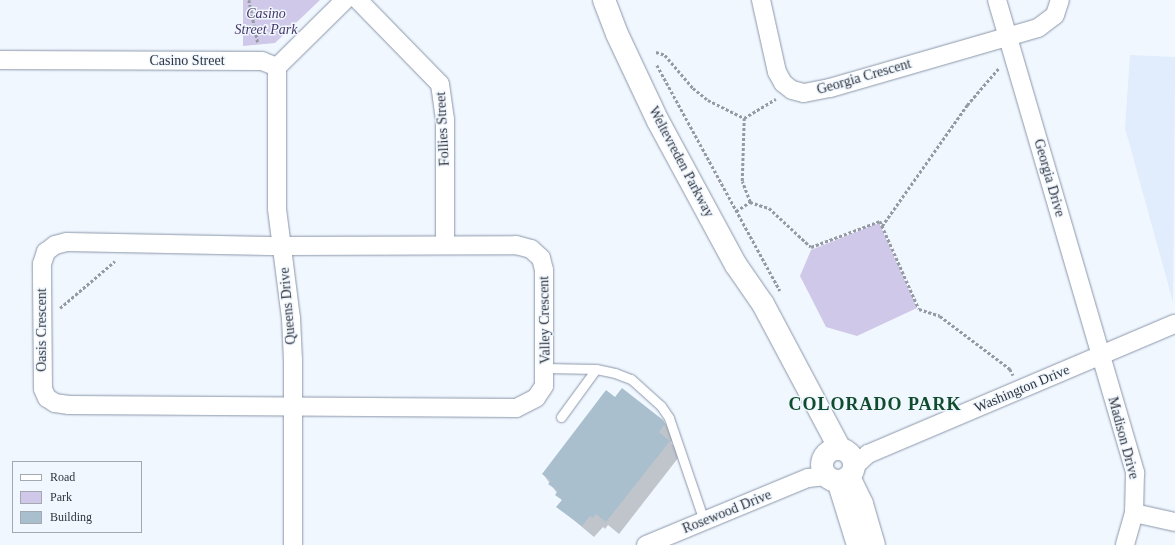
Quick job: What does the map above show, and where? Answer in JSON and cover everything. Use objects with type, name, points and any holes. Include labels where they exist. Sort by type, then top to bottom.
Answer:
[{"type":"street","points":[[270,64],[345,0]]},
{"type":"street","name":"Follies Street","points":[[358,0],[440,84],[445,119],[445,244]]},
{"type":"street","name":"Weltevreden Parkway","points":[[604,0],[617,34],[658,121],[736,265],[754,309],[815,427],[862,504],[874,545]]},
{"type":"street","name":"Weltevreden Parkway","points":[[620,0],[629,58]]},
{"type":"street","points":[[761,0],[777,72],[784,83],[792,90]]},
{"type":"street","name":"Georgia Drive","points":[[997,0],[1099,357]]},
{"type":"street","name":"Georgia Crescent","points":[[792,90],[804,93],[816,91],[1009,46],[1048,22],[1055,15],[1060,0]]},
{"type":"street","name":"Casino Street","points":[[0,60],[270,64]]},
{"type":"street","name":"Queens Drive","points":[[270,64],[277,209],[291,318],[293,407],[293,545]]},
{"type":"street","name":"Oasis Crescent","points":[[282,246],[68,242],[55,245],[46,252],[42,264],[43,389],[47,398],[55,403],[69,405],[293,407]]},
{"type":"street","name":"Valley Crescent","points":[[282,246],[445,244],[516,245],[531,249],[541,258],[544,270],[546,368],[544,386],[536,398],[516,408],[293,407]]},
{"type":"street","name":"Washington Drive","points":[[838,465],[1175,324]]},
{"type":"street","name":"Madison Drive","points":[[1099,357],[1135,473],[1134,513],[1125,545]]},
{"type":"street","name":"Weltevreden Parkway","points":[[838,465],[858,545]]},
{"type":"street","name":"Rosewood Drive","points":[[646,545],[838,465]]},
{"type":"street","points":[[1134,513],[1175,522]]},
{"type":"lane","points":[[546,368],[596,369],[631,379],[661,406],[670,418],[704,521]]},
{"type":"lane","points":[[561,417],[596,369]]},
{"type":"path","points":[[249,0],[270,64]]},
{"type":"path","points":[[882,226],[1009,46]]},
{"type":"path","points":[[656,52],[665,56],[693,88],[708,100],[744,118]]},
{"type":"path","points":[[657,65],[781,293]]},
{"type":"path","points":[[744,118],[792,90]]},
{"type":"path","points":[[744,118],[742,181],[750,202]]},
{"type":"path","points":[[750,202],[769,208],[811,247],[880,221],[918,308],[940,316],[1010,369],[1020,390]]},
{"type":"path","points":[[736,211],[750,202]]},
{"type":"path","points":[[42,323],[136,244]]},
{"type":"shaded area","points":[[1130,55],[1175,57],[1173,302],[1125,128]]},
{"type":"green space","name":"Casino Street Park","points":[[243,0],[320,0],[275,43],[243,46]]},
{"type":"green space","points":[[879,223],[917,308],[857,336],[826,327],[800,276],[811,250]]},
{"type":"building","points":[[622,388],[663,420],[665,424],[659,432],[670,441],[606,522],[596,514],[593,518],[590,516],[582,526],[556,507],[562,500],[555,495],[558,491],[548,484],[551,481],[542,474],[606,390],[615,397]]},
{"type":"district","name":"COLORADO PARK","points":[[875,404]]}]
